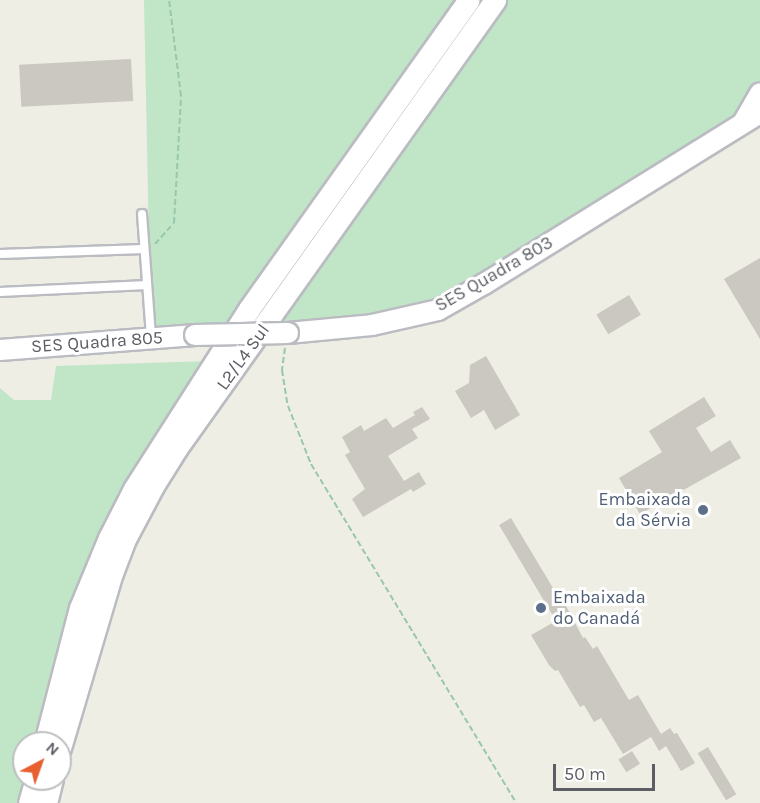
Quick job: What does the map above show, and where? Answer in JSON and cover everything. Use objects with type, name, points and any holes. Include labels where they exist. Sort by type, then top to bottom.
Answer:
[{"type":"main road","name":"L2/L4 Sul","points":[[48,731],[80,608],[109,538],[134,489],[249,309],[469,0]]},
{"type":"main road","name":"L2/L4 Sul","points":[[65,731],[112,573],[126,537],[153,486],[176,448],[495,0]]},
{"type":"street","points":[[743,124],[760,93]]},
{"type":"street","name":"SES Quadra 803","points":[[195,336],[288,333],[372,325],[438,309],[484,284],[760,113]]},
{"type":"street","name":"SES Quadra 805","points":[[0,350],[195,336]]},
{"type":"lane","points":[[142,214],[151,338]]},
{"type":"lane","points":[[0,254],[144,249]]},
{"type":"lane","points":[[0,292],[147,285]]},
{"type":"path","points":[[144,249],[150,249],[174,223],[181,96],[170,0]]},
{"type":"path","points":[[288,333],[282,370],[288,406],[311,464],[516,803]]},
{"type":"green space","points":[[144,0],[468,0],[235,331],[151,338]]},
{"type":"green space","points":[[495,0],[760,0],[760,89],[743,124],[438,310],[288,333],[267,323]]},
{"type":"green space","points":[[208,361],[41,731],[12,731],[12,791],[23,791],[20,803],[0,803],[0,388],[14,400],[51,400],[56,366]]},
{"type":"building","points":[[131,59],[133,101],[21,107],[19,65]]},
{"type":"building","points":[[760,258],[760,339],[724,279]]},
{"type":"building","points":[[629,295],[641,315],[608,334],[596,315]]},
{"type":"building","points":[[486,356],[520,415],[495,430],[484,410],[471,418],[455,391],[469,383],[470,365]]},
{"type":"building","points":[[704,397],[716,416],[696,428],[711,452],[730,440],[741,458],[640,514],[619,478],[662,452],[649,431]]},
{"type":"building","points":[[422,407],[430,419],[412,429],[418,438],[388,456],[404,481],[419,472],[426,484],[413,492],[411,489],[363,517],[352,499],[365,489],[345,455],[350,452],[342,437],[361,425],[364,431],[386,418],[393,428],[415,415],[413,412]]},
{"type":"building","points":[[511,518],[556,593],[558,591],[583,638],[585,637],[593,649],[597,646],[629,700],[638,695],[661,734],[670,728],[674,734],[677,733],[695,763],[681,771],[666,746],[659,751],[651,737],[623,754],[601,718],[594,722],[584,705],[580,707],[558,670],[555,671],[549,665],[531,635],[556,621],[499,525]]},
{"type":"building","points":[[708,747],[736,794],[726,800],[698,753]]},
{"type":"building","points":[[632,751],[640,764],[626,772],[618,759]]},
{"type":"place","name":"Embaixada da Sérvia","points":[[703,510]]},
{"type":"place","name":"Embaixada do Canadá","points":[[541,608]]}]
